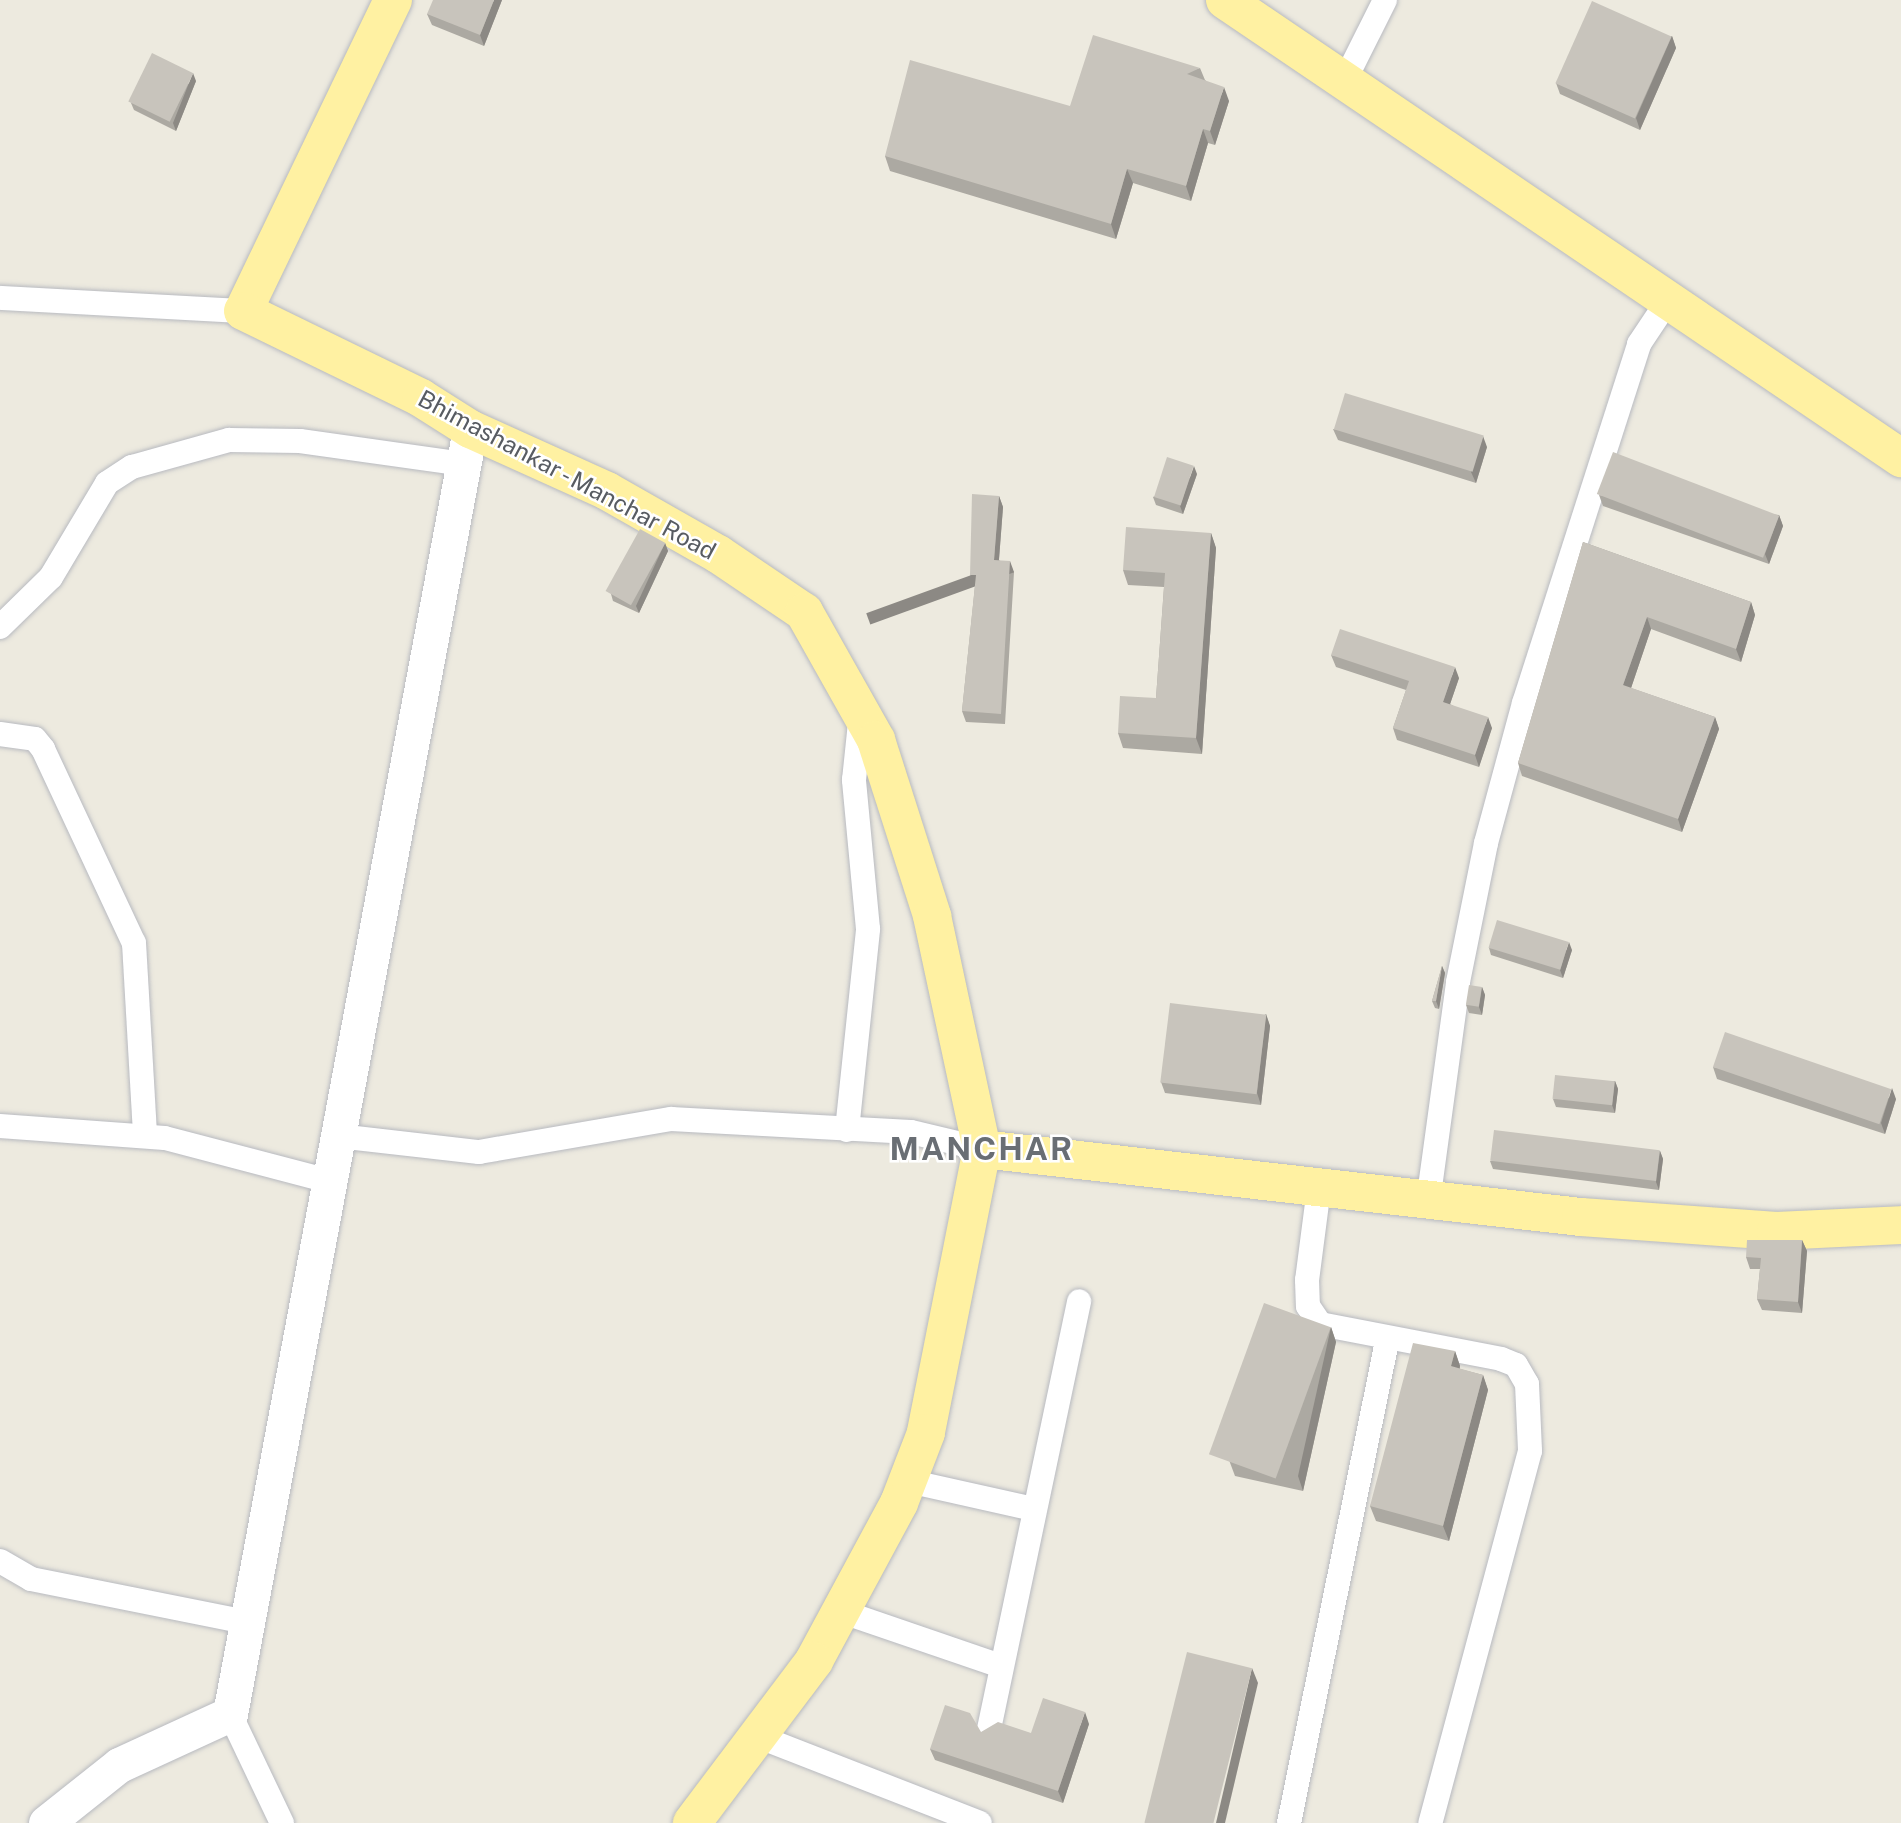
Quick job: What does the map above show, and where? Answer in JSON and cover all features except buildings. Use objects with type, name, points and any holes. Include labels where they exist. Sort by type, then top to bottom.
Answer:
[{"type":"main road","points":[[243,311],[393,0]]},
{"type":"main road","points":[[1225,0],[1667,302],[1901,458]]},
{"type":"main road","name":"Bhimashankar - Manchar Road","points":[[243,311],[421,398],[467,447],[607,491],[718,554],[804,612],[861,710],[932,916],[982,1149],[926,1433],[908,1481],[843,1612],[757,1736],[692,1823]]},
{"type":"main road","points":[[982,1149],[1428,1202],[1776,1231],[1901,1224]]},
{"type":"street","points":[[1345,80],[1385,0]]},
{"type":"street","points":[[0,298],[243,311]]},
{"type":"street","points":[[1428,1202],[1458,982],[1490,830],[1524,703],[1639,344],[1667,302]]},
{"type":"street","points":[[0,627],[51,577],[107,483],[132,467],[229,440],[467,447],[230,1714],[282,1823]]},
{"type":"street","points":[[847,1130],[867,929],[854,780],[861,710]]},
{"type":"street","points":[[0,734],[35,739],[43,750],[134,943],[145,1136]]},
{"type":"street","points":[[338,1136],[479,1152],[671,1119],[911,1132],[982,1149]]},
{"type":"street","points":[[0,1126],[145,1136],[329,1181]]},
{"type":"street","points":[[1320,1188],[1308,1306],[1320,1324],[1387,1342],[1516,1365],[1531,1411],[1530,1451],[1430,1823]]},
{"type":"street","points":[[989,1729],[1033,1509],[1079,1301]]},
{"type":"street","points":[[1289,1823],[1387,1342]]},
{"type":"street","points":[[908,1481],[1033,1509]]},
{"type":"street","points":[[0,1561],[31,1579],[247,1622]]},
{"type":"street","points":[[843,1612],[1001,1666]]},
{"type":"street","points":[[51,1819],[119,1765],[230,1714]]},
{"type":"street","points":[[757,1736],[980,1823]]},
{"type":"district","name":"MANCHAR","points":[[982,1149]]}]
